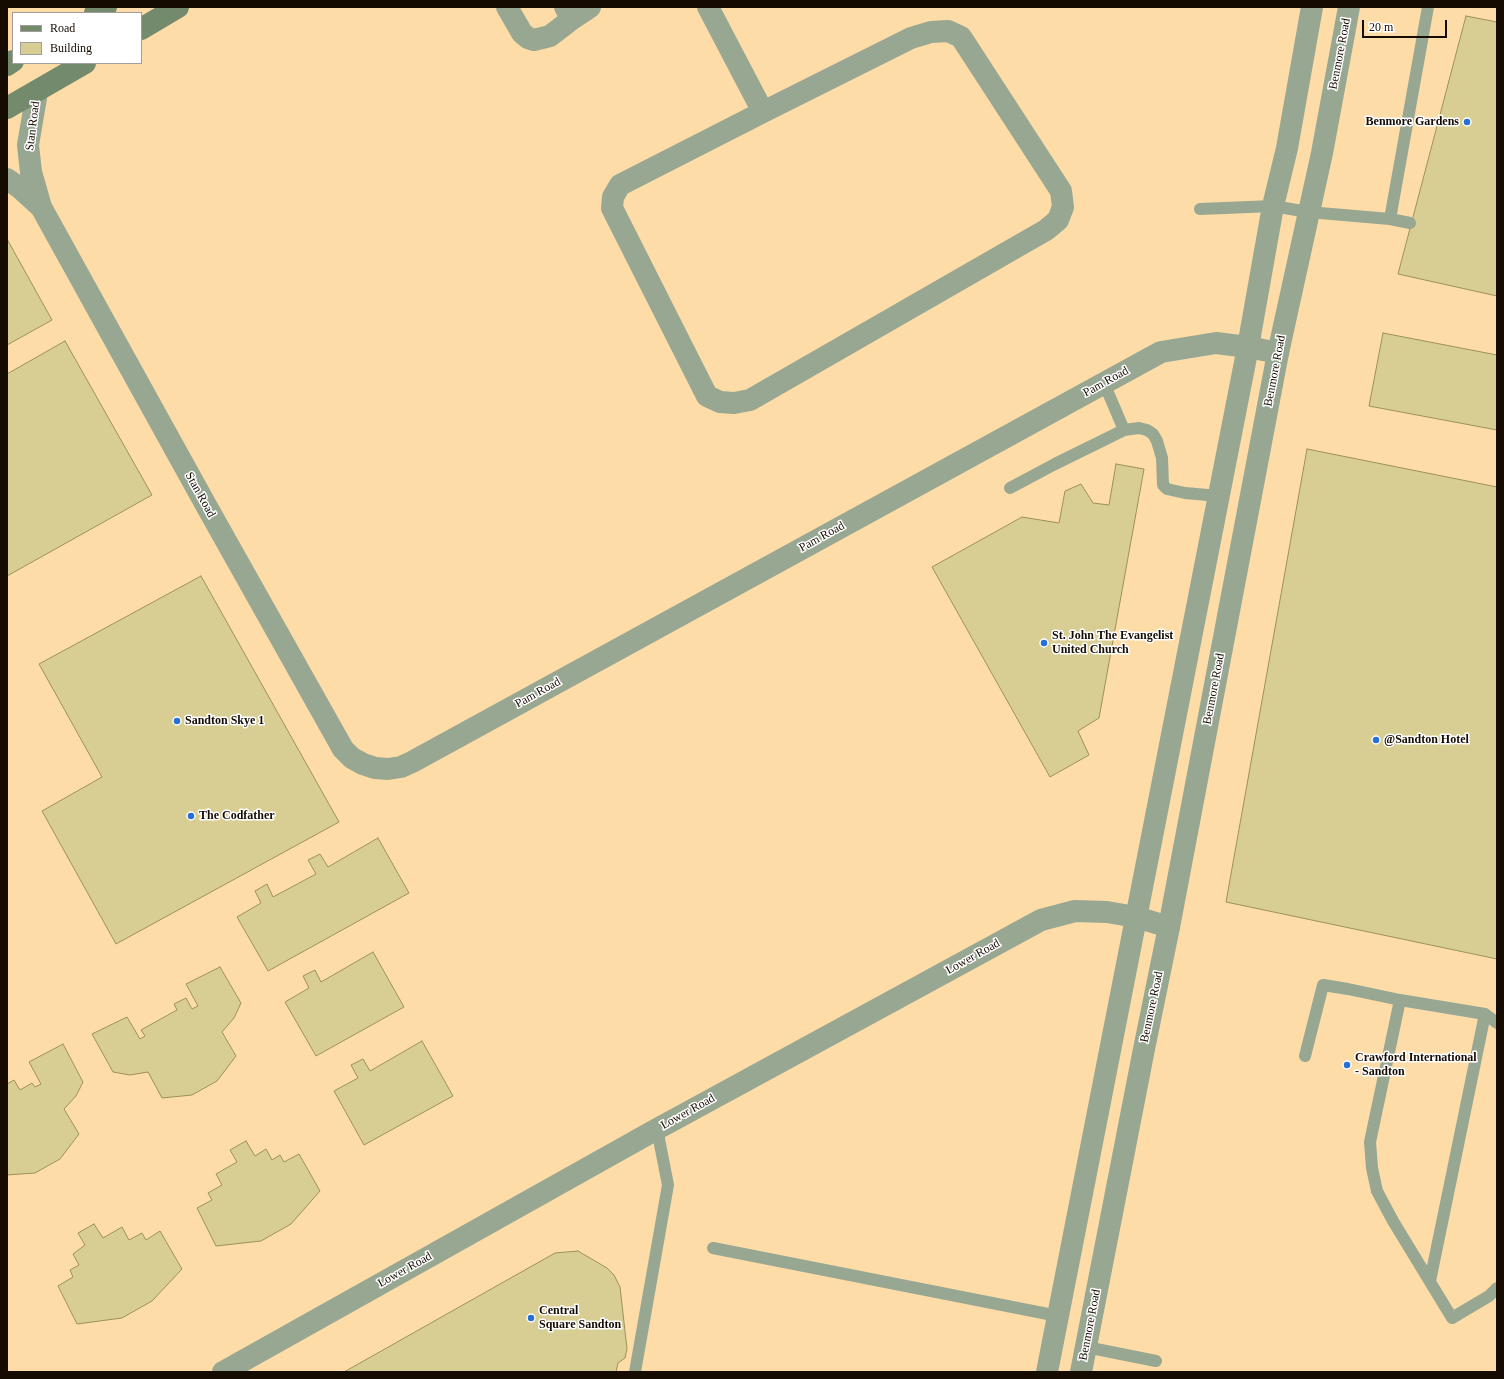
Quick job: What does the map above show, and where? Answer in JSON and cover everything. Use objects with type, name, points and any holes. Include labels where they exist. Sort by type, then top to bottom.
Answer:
[{"type":"main road","points":[[97,12],[106,7]]},
{"type":"main road","points":[[142,29],[178,7]]},
{"type":"main road","points":[[7,108],[83,64]]},
{"type":"street","points":[[507,7],[522,33],[528,38],[534,40],[550,36],[568,13],[590,7]]},
{"type":"street","points":[[708,7],[762,112]]},
{"type":"street","points":[[1047,1372],[1248,347],[1273,206],[1287,148],[1312,7]]},
{"type":"street","name":"Benmore Road","points":[[1081,1372],[1142,1057],[1169,927],[1278,353],[1322,153],[1349,7]]},
{"type":"street","points":[[948,31],[961,36],[1061,191],[1062,207],[1058,220],[1046,230],[750,400],[734,403],[720,402],[707,396],[618,221],[612,208],[613,197],[620,185],[762,112],[911,38],[931,32],[948,31]]},
{"type":"street","name":"Stan Road","points":[[37,92],[28,146],[31,172],[41,207],[206,507],[343,749],[352,758],[375,768]]},
{"type":"street","name":"Stan Road","points":[[7,179],[20,188],[41,207]]},
{"type":"street","name":"Pam Road","points":[[375,768],[388,769],[401,767],[412,762],[1161,352],[1216,343],[1278,353]]},
{"type":"street","name":"Lower Road","points":[[223,1372],[657,1129],[1041,920],[1075,911],[1107,912],[1136,917],[1169,927]]},
{"type":"lane","points":[[1390,219],[1428,7]]},
{"type":"lane","points":[[1200,209],[1273,206],[1308,212],[1390,219],[1410,223]]},
{"type":"lane","points":[[1104,383],[1124,430]]},
{"type":"lane","points":[[1010,488],[1124,430],[1139,428],[1153,434],[1157,441],[1162,458],[1163,485],[1167,489],[1185,493],[1219,496]]},
{"type":"lane","points":[[1305,1056],[1323,985],[1485,1014],[1497,1023]]},
{"type":"lane","points":[[1400,1000],[1370,1142],[1372,1168],[1377,1191],[1452,1318],[1488,1296],[1497,1288]]},
{"type":"lane","points":[[1430,1281],[1485,1014]]},
{"type":"lane","points":[[635,1372],[668,1185],[657,1129]]},
{"type":"lane","points":[[713,1248],[1058,1316]]},
{"type":"lane","points":[[1086,1347],[1156,1361]]},
{"type":"building","name":"Benmore Gardens","points":[[1466,16],[1497,22],[1497,296],[1398,274]]},
{"type":"building","points":[[7,239],[52,320],[7,345]]},
{"type":"building","points":[[1383,333],[1497,355],[1497,430],[1369,406]]},
{"type":"building","points":[[65,341],[152,495],[7,576],[7,374]]},
{"type":"building","name":"@Sandton Hotel","points":[[1307,449],[1497,487],[1497,959],[1226,902]]},
{"type":"building","name":"St. John The Evangelist United Church","points":[[1116,464],[1144,469],[1099,718],[1078,731],[1089,755],[1050,777],[932,567],[1022,517],[1059,523],[1065,491],[1081,484],[1093,503],[1109,505]]},
{"type":"building","name":"Sandton Skye 1","points":[[201,576],[339,822],[116,944],[42,811],[102,777],[39,664]]},
{"type":"building","points":[[378,838],[409,893],[268,971],[237,917],[261,903],[255,891],[267,884],[273,897],[316,874],[308,860],[320,854],[328,867]]},
{"type":"building","points":[[373,952],[404,1007],[316,1056],[285,1002],[309,988],[303,976],[315,970],[321,982]]},
{"type":"building","points":[[220,967],[241,1003],[234,1018],[222,1032],[236,1056],[217,1081],[192,1095],[162,1098],[148,1072],[130,1075],[113,1072],[92,1034],[127,1017],[140,1039],[145,1036],[141,1030],[177,1010],[174,1004],[186,998],[192,1009],[198,1006],[186,984]]},
{"type":"building","points":[[422,1041],[453,1096],[364,1145],[334,1091],[358,1078],[351,1065],[363,1059],[370,1071]]},
{"type":"building","points":[[63,1044],[83,1082],[76,1096],[64,1109],[79,1134],[60,1159],[35,1173],[7,1175],[7,1084],[14,1080],[20,1090],[32,1083],[35,1087],[41,1084],[29,1062]]},
{"type":"building","points":[[246,1141],[255,1156],[266,1149],[272,1160],[280,1155],[284,1162],[299,1154],[320,1191],[291,1224],[261,1241],[216,1246],[197,1208],[212,1200],[208,1193],[222,1185],[216,1174],[237,1162],[230,1150]]},
{"type":"building","points":[[94,1224],[103,1238],[122,1227],[129,1240],[142,1233],[146,1240],[160,1231],[182,1269],[152,1301],[122,1318],[77,1324],[58,1286],[73,1277],[70,1270],[79,1265],[73,1254],[85,1245],[78,1233]]},
{"type":"building","name":"Central Square Sandton","points":[[578,1251],[607,1268],[614,1275],[620,1287],[627,1349],[625,1358],[618,1363],[616,1372],[344,1372],[555,1253]]},
{"type":"place","name":"Benmore Gardens","points":[[1467,122]]},
{"type":"place","name":"St. John The Evangelist United Church","points":[[1044,643]]},
{"type":"place","name":"Sandton Skye 1","points":[[177,721]]},
{"type":"place","name":"@Sandton Hotel","points":[[1376,740]]},
{"type":"place","name":"The Codfather","points":[[191,816]]},
{"type":"place","name":"Crawford International - Sandton","points":[[1347,1065]]},
{"type":"place","name":"Central Square Sandton","points":[[531,1318]]}]
